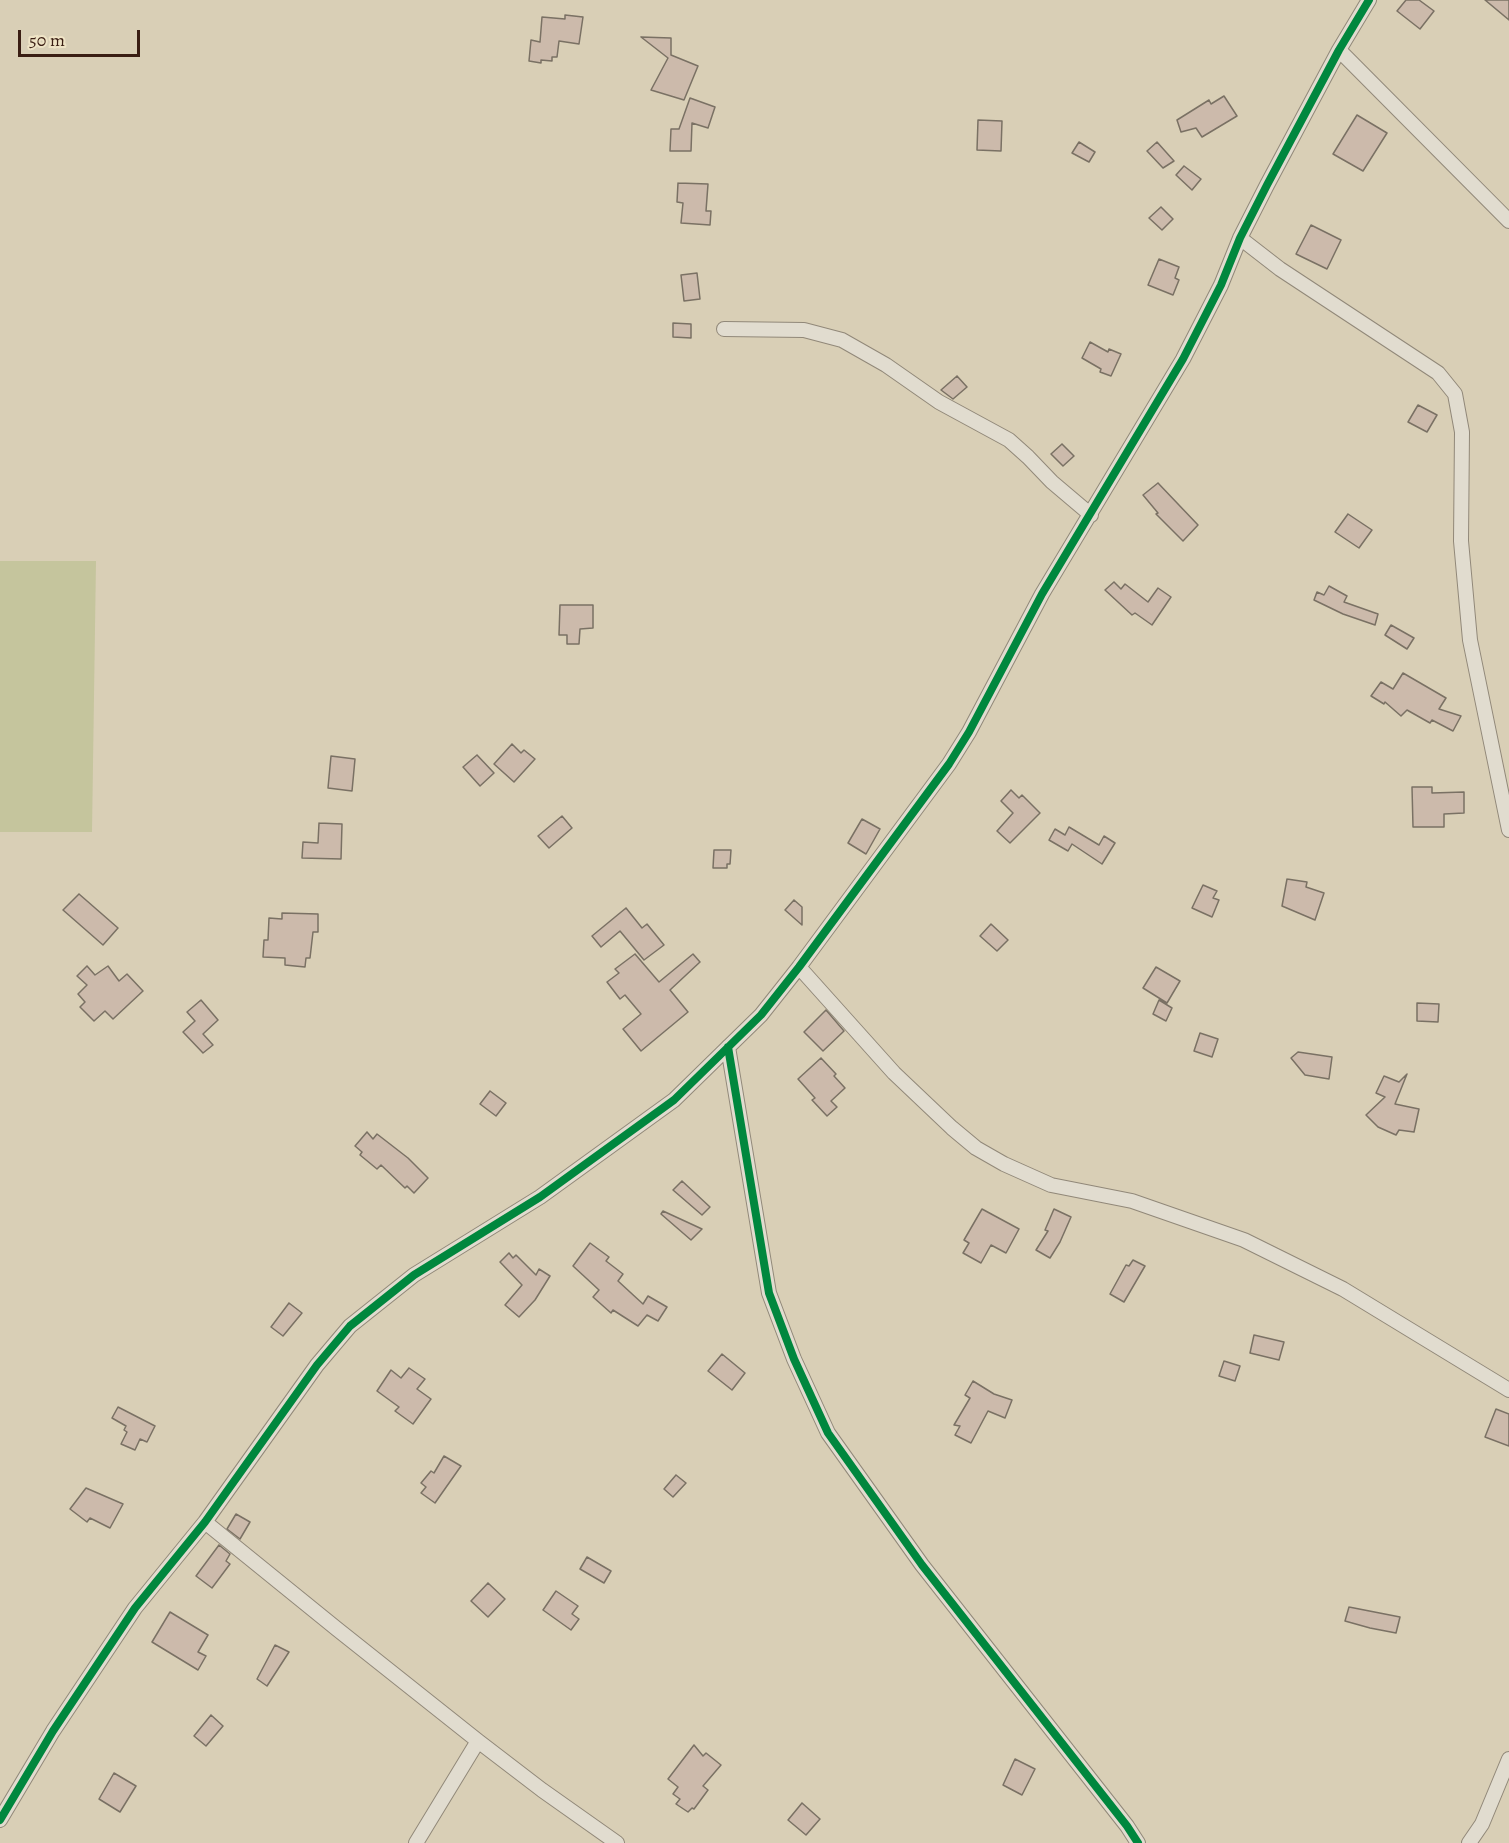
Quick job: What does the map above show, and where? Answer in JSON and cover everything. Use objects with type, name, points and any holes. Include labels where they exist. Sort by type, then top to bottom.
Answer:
[{"type":"street","points":[[0,1820],[53,1731],[135,1608],[205,1522],[317,1365],[350,1326],[414,1275],[540,1197],[674,1100],[761,1015],[799,967],[949,764],[969,732],[1042,594],[1183,359],[1221,285],[1240,238],[1339,50],[1369,0]]},
{"type":"street","points":[[1339,50],[1509,221]]},
{"type":"street","points":[[1240,238],[1280,269],[1438,373],[1455,394],[1462,432],[1461,541],[1470,640],[1509,830]]},
{"type":"street","points":[[724,329],[804,330],[842,340],[886,365],[939,402],[1009,440],[1058,488],[1091,515]]},
{"type":"street","points":[[799,967],[894,1072],[976,1148],[1004,1164],[1051,1185],[1132,1201],[1244,1240],[1343,1289],[1509,1390]]},
{"type":"street","points":[[728,1047],[769,1293],[794,1359],[828,1433],[922,1566],[1138,1843]]},
{"type":"street","points":[[205,1522],[478,1741],[617,1843]]},
{"type":"street","points":[[416,1843],[478,1741]]},
{"type":"street","points":[[1468,1843],[1482,1824],[1509,1759]]},
{"type":"green space","points":[[0,561],[96,561],[92,832],[0,832]]},
{"type":"building","points":[[1406,0],[1419,0],[1434,11],[1420,29],[1397,11]]},
{"type":"building","points":[[1485,0],[1509,0],[1509,20]]},
{"type":"building","points":[[565,15],[583,17],[579,44],[559,41],[557,57],[552,57],[552,61],[541,60],[541,63],[529,61],[531,40],[540,42],[542,17],[565,19]]},
{"type":"building","points":[[641,37],[671,38],[671,55],[698,66],[684,100],[651,90],[668,58]]},
{"type":"building","points":[[1224,96],[1237,116],[1202,137],[1196,128],[1181,132],[1177,120],[1209,100],[1211,104]]},
{"type":"building","points":[[690,98],[715,107],[708,128],[692,123],[691,151],[670,151],[671,129],[679,129]]},
{"type":"building","points":[[1357,115],[1387,133],[1363,171],[1333,154]]},
{"type":"building","points":[[978,120],[1002,121],[1001,151],[977,150]]},
{"type":"building","points":[[1079,142],[1095,152],[1089,162],[1072,153]]},
{"type":"building","points":[[1157,142],[1174,161],[1163,168],[1147,151]]},
{"type":"building","points":[[1184,166],[1201,179],[1192,190],[1176,175]]},
{"type":"building","points":[[678,183],[708,184],[706,211],[711,211],[710,225],[681,223],[683,203],[677,202]]},
{"type":"building","points":[[1161,207],[1173,219],[1162,230],[1149,218]]},
{"type":"building","points":[[1311,225],[1341,240],[1327,269],[1296,254]]},
{"type":"building","points":[[1159,259],[1179,267],[1175,278],[1179,280],[1173,295],[1148,285]]},
{"type":"building","points":[[697,273],[700,299],[684,301],[681,275]]},
{"type":"building","points":[[673,323],[691,324],[691,338],[673,337]]},
{"type":"building","points":[[1090,342],[1108,352],[1109,349],[1121,354],[1111,376],[1100,372],[1101,369],[1082,358]]},
{"type":"building","points":[[957,376],[967,387],[953,399],[941,390]]},
{"type":"building","points":[[1418,405],[1437,415],[1427,432],[1408,422]]},
{"type":"building","points":[[1062,444],[1074,456],[1063,466],[1051,454]]},
{"type":"building","points":[[1158,483],[1198,525],[1183,541],[1156,514],[1158,513],[1143,495]]},
{"type":"building","points":[[1348,514],[1372,530],[1359,548],[1335,532]]},
{"type":"building","points":[[1114,582],[1121,589],[1125,584],[1148,602],[1158,588],[1171,597],[1152,625],[1135,613],[1132,615],[1105,590]]},
{"type":"building","points":[[1329,586],[1347,596],[1344,602],[1378,614],[1375,625],[1343,614],[1314,600],[1317,592],[1324,595]]},
{"type":"building","points":[[560,605],[593,605],[593,628],[580,629],[579,644],[567,644],[567,635],[559,635]]},
{"type":"building","points":[[1391,625],[1414,638],[1407,649],[1385,635]]},
{"type":"building","points":[[1403,673],[1446,698],[1439,709],[1461,716],[1453,731],[1432,720],[1430,723],[1407,710],[1401,716],[1385,702],[1384,704],[1371,696],[1381,682],[1393,689]]},
{"type":"building","points":[[512,744],[521,753],[524,750],[535,759],[514,782],[494,764]]},
{"type":"building","points":[[477,755],[494,773],[480,786],[463,767]]},
{"type":"building","points":[[331,756],[355,759],[352,791],[328,788]]},
{"type":"building","points":[[1412,787],[1432,787],[1432,793],[1464,792],[1464,813],[1444,814],[1444,827],[1413,827]]},
{"type":"building","points":[[1011,790],[1019,798],[1022,795],[1040,813],[1010,843],[997,831],[1013,813],[1001,801]]},
{"type":"building","points":[[562,816],[572,828],[549,848],[538,836]]},
{"type":"building","points":[[862,819],[880,829],[866,854],[848,843]]},
{"type":"building","points":[[319,823],[342,824],[341,859],[302,858],[303,842],[318,843]]},
{"type":"building","points":[[1069,827],[1099,845],[1104,836],[1115,843],[1102,864],[1072,844],[1068,851],[1049,840],[1055,829],[1065,835]]},
{"type":"building","points":[[714,850],[731,850],[730,864],[727,864],[727,868],[713,868]]},
{"type":"building","points":[[1287,879],[1307,882],[1306,887],[1324,893],[1315,920],[1282,906]]},
{"type":"building","points":[[1203,885],[1217,891],[1213,898],[1219,900],[1212,917],[1192,908]]},
{"type":"building","points":[[79,894],[118,928],[103,945],[63,910]]},
{"type":"building","points":[[794,900],[802,907],[802,925],[785,910]]},
{"type":"building","points":[[626,908],[642,928],[647,924],[664,945],[644,960],[620,931],[601,947],[592,936]]},
{"type":"building","points":[[282,913],[318,914],[318,932],[313,932],[310,958],[306,958],[305,967],[285,965],[285,958],[263,957],[264,940],[268,940],[269,918],[282,919]]},
{"type":"building","points":[[991,924],[1008,940],[997,951],[980,936]]},
{"type":"building","points":[[635,954],[659,982],[693,954],[700,962],[670,990],[688,1012],[641,1051],[623,1029],[641,1014],[625,995],[620,999],[607,982],[619,973],[615,969]]},
{"type":"building","points":[[87,966],[95,975],[108,966],[119,981],[127,974],[143,991],[113,1019],[105,1011],[94,1021],[80,1007],[85,1002],[78,994],[87,985],[77,976]]},
{"type":"building","points":[[1156,967],[1180,981],[1167,1003],[1143,988]]},
{"type":"building","points":[[201,1000],[218,1020],[203,1034],[213,1045],[203,1053],[183,1032],[195,1021],[187,1012]]},
{"type":"building","points":[[1159,1000],[1172,1008],[1166,1021],[1153,1014]]},
{"type":"building","points":[[1417,1003],[1439,1004],[1438,1022],[1417,1021]]},
{"type":"building","points":[[826,1010],[844,1031],[823,1051],[804,1032]]},
{"type":"building","points":[[1200,1033],[1218,1039],[1212,1057],[1194,1051]]},
{"type":"building","points":[[1298,1052],[1332,1057],[1329,1079],[1305,1075],[1291,1058]]},
{"type":"building","points":[[821,1058],[845,1088],[831,1101],[837,1107],[827,1116],[812,1100],[815,1098],[798,1079]]},
{"type":"building","points":[[1407,1074],[1395,1104],[1419,1109],[1414,1132],[1399,1130],[1396,1135],[1378,1127],[1366,1115],[1385,1097],[1376,1093],[1384,1076],[1399,1082]]},
{"type":"building","points":[[490,1091],[506,1103],[496,1116],[480,1104]]},
{"type":"building","points":[[367,1132],[373,1139],[377,1134],[408,1158],[428,1178],[414,1193],[407,1186],[405,1188],[381,1165],[377,1169],[360,1155],[362,1152],[355,1146]]},
{"type":"building","points":[[682,1181],[710,1207],[702,1215],[673,1190]]},
{"type":"building","points":[[982,1209],[1019,1229],[1006,1253],[991,1245],[981,1263],[963,1253],[969,1243],[964,1240]]},
{"type":"building","points":[[1054,1209],[1071,1217],[1050,1258],[1036,1250],[1048,1231],[1045,1230]]},
{"type":"building","points":[[663,1211],[702,1229],[691,1240],[661,1214]]},
{"type":"building","points":[[590,1243],[609,1257],[606,1261],[623,1274],[618,1281],[643,1304],[648,1296],[667,1307],[658,1321],[647,1315],[638,1326],[613,1310],[611,1313],[593,1297],[599,1290],[573,1266]]},
{"type":"building","points":[[509,1253],[513,1258],[516,1255],[536,1275],[539,1269],[550,1276],[535,1300],[519,1317],[505,1305],[522,1285],[500,1262]]},
{"type":"building","points":[[1133,1260],[1145,1266],[1124,1302],[1110,1294],[1126,1265],[1129,1266]]},
{"type":"building","points":[[289,1303],[302,1313],[283,1336],[271,1327]]},
{"type":"building","points":[[1254,1335],[1284,1342],[1279,1360],[1250,1353]]},
{"type":"building","points":[[722,1354],[745,1373],[732,1390],[708,1371]]},
{"type":"building","points":[[1224,1361],[1240,1366],[1235,1381],[1219,1376]]},
{"type":"building","points":[[409,1368],[425,1379],[417,1389],[431,1399],[413,1424],[395,1411],[399,1407],[377,1391],[391,1370],[401,1378]]},
{"type":"building","points":[[973,1381],[994,1394],[1012,1400],[1005,1418],[988,1411],[971,1443],[955,1435],[960,1426],[954,1425],[970,1398],[965,1395]]},
{"type":"building","points":[[118,1407],[155,1426],[147,1442],[140,1439],[135,1450],[121,1444],[127,1432],[124,1430],[126,1426],[112,1418]]},
{"type":"building","points":[[1496,1409],[1509,1414],[1509,1446],[1485,1437]]},
{"type":"building","points":[[444,1456],[461,1466],[435,1503],[421,1493],[426,1487],[421,1483],[431,1471],[434,1473]]},
{"type":"building","points":[[676,1475],[686,1483],[673,1497],[664,1489]]},
{"type":"building","points":[[86,1488],[123,1504],[110,1528],[90,1518],[87,1522],[70,1509]]},
{"type":"building","points":[[236,1514],[250,1522],[240,1539],[227,1529]]},
{"type":"building","points":[[219,1545],[230,1554],[226,1561],[230,1564],[212,1588],[196,1576]]},
{"type":"building","points":[[587,1557],[611,1571],[604,1583],[580,1569]]},
{"type":"building","points":[[488,1583],[505,1599],[488,1617],[471,1601]]},
{"type":"building","points":[[556,1591],[578,1606],[572,1614],[579,1619],[571,1630],[543,1610]]},
{"type":"building","points":[[1349,1607],[1400,1617],[1396,1633],[1345,1621]]},
{"type":"building","points":[[170,1612],[208,1635],[198,1652],[206,1656],[198,1670],[152,1642]]},
{"type":"building","points":[[275,1645],[289,1652],[267,1686],[257,1679]]},
{"type":"building","points":[[211,1715],[223,1726],[206,1746],[194,1736]]},
{"type":"building","points":[[694,1745],[703,1756],[706,1753],[721,1765],[703,1786],[708,1790],[694,1809],[688,1812],[676,1804],[680,1799],[673,1794],[678,1787],[668,1779]]},
{"type":"building","points":[[1015,1759],[1035,1769],[1022,1795],[1003,1785]]},
{"type":"building","points":[[114,1773],[136,1786],[120,1812],[99,1799]]},
{"type":"building","points":[[802,1803],[820,1819],[806,1835],[788,1820]]},
{"type":"cycle path","points":[[0,1820],[53,1731],[135,1608],[205,1522],[317,1365],[350,1326],[414,1275],[540,1197],[674,1100],[761,1015],[799,967],[949,764],[969,732],[1042,594],[1183,359],[1221,285],[1240,238],[1267,185],[1339,50],[1369,0]]},
{"type":"cycle path","points":[[728,1047],[769,1293],[794,1359],[828,1433],[922,1565],[1138,1843]]}]
